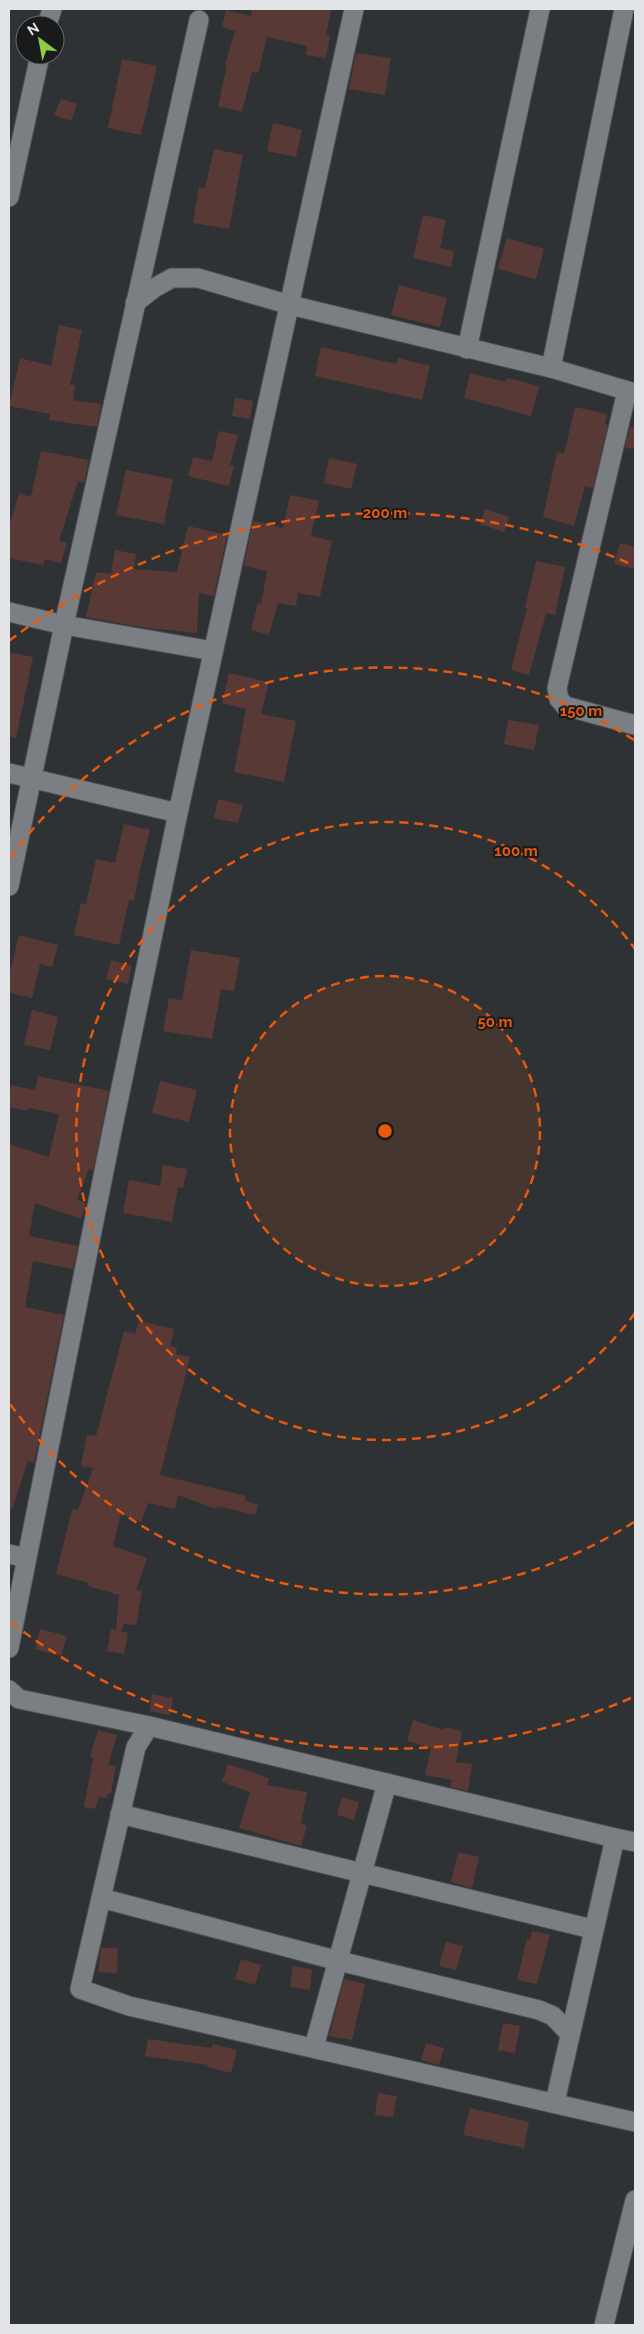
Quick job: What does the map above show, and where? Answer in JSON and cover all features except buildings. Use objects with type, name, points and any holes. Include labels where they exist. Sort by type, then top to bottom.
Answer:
[{"type":"street","points":[[9,1648],[17,1556],[354,9]]},
{"type":"street","points":[[467,349],[540,9]]},
{"type":"street","points":[[551,368],[624,9]]},
{"type":"street","points":[[9,886],[135,303],[154,231],[200,20]]},
{"type":"street","points":[[9,197],[38,65]]},
{"type":"street","points":[[135,303],[154,288],[172,278],[198,278],[290,305],[551,368],[631,392],[557,688],[559,699],[565,706],[635,725]]},
{"type":"street","points":[[9,612],[64,625],[213,651]]},
{"type":"street","points":[[9,773],[178,813]]},
{"type":"street","points":[[9,1690],[19,1699],[149,1726],[635,1842]]},
{"type":"street","points":[[149,1726],[136,1747],[80,1989],[129,2006],[635,2122]]},
{"type":"street","points":[[314,2048],[387,1783]]},
{"type":"street","points":[[120,1814],[592,1929]]},
{"type":"street","points":[[554,2102],[592,1929],[615,1838]]},
{"type":"street","points":[[101,1898],[339,1961],[539,2010],[553,2016],[570,2034]]},
{"type":"street","points":[[604,2325],[635,2200]]}]
